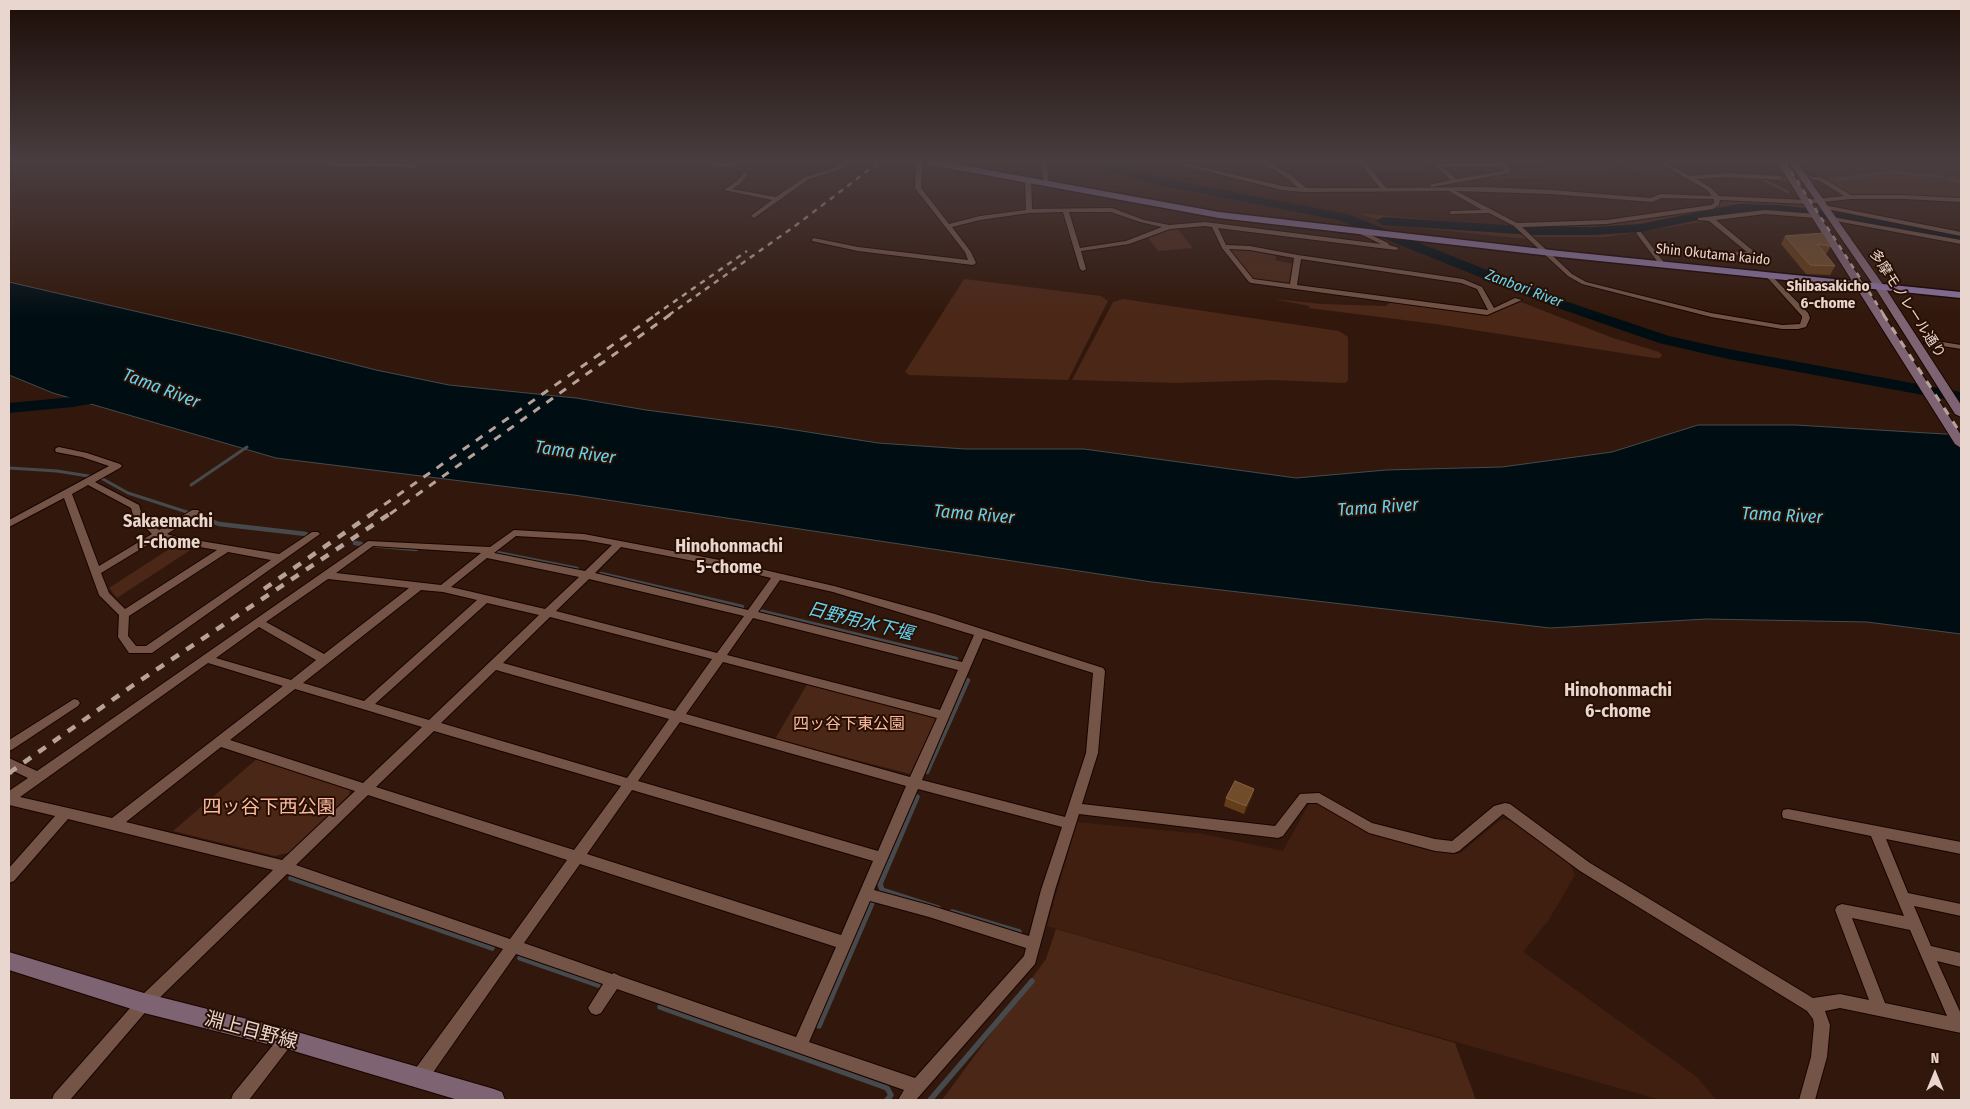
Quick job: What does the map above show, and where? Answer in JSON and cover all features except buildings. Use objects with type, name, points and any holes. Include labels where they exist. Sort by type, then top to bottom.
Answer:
[{"type":"main road","points":[[1216,214],[1356,230]]},
{"type":"main road","name":"多摩モノレール通り","points":[[1829,214],[1879,286],[1961,414]]},
{"type":"main road","name":"多摩モノレール通り","points":[[1815,216],[1961,444]]},
{"type":"main road","name":"Shin Okutama kaido","points":[[1356,230],[1546,252],[1859,284]]},
{"type":"main road","points":[[1859,284],[1961,295]]},
{"type":"main road","name":"淵上日野線","points":[[9,961],[144,1003],[287,1039],[494,1100]]},
{"type":"street","points":[[814,240],[850,248],[973,262],[968,252],[938,214]]},
{"type":"street","points":[[949,226],[980,218],[1010,214]]},
{"type":"street","points":[[1067,214],[1083,269]]},
{"type":"street","points":[[1122,214],[1142,221],[1169,227]]},
{"type":"street","points":[[1496,214],[1516,225],[1577,280],[1590,286],[1711,315],[1782,327],[1798,327],[1803,325],[1806,318],[1805,315],[1768,275]]},
{"type":"street","points":[[1516,225],[1607,222],[1662,214]]},
{"type":"street","points":[[1700,219],[1751,214]]},
{"type":"street","points":[[1787,214],[1815,216]]},
{"type":"street","points":[[1865,214],[1961,234]]},
{"type":"street","points":[[1832,218],[1961,242]]},
{"type":"street","points":[[1711,219],[1754,254],[1712,253]]},
{"type":"street","points":[[1215,222],[1224,247],[1250,281],[1487,313],[1518,300]]},
{"type":"street","points":[[1077,250],[1126,243],[1169,227],[1215,222],[1396,248],[1356,230]]},
{"type":"street","points":[[1639,233],[1662,264]]},
{"type":"street","points":[[1224,247],[1250,248],[1298,257],[1463,281],[1480,288],[1492,311]]},
{"type":"street","points":[[1293,288],[1298,257]]},
{"type":"street","points":[[1927,341],[1961,347]]},
{"type":"street","points":[[9,524],[116,466],[84,455],[59,450]]},
{"type":"street","points":[[94,479],[136,507],[136,513],[158,534],[176,540],[281,558]]},
{"type":"street","points":[[67,492],[104,595],[124,614],[124,636],[133,650],[148,650],[315,534]]},
{"type":"street","points":[[96,572],[191,514]]},
{"type":"street","points":[[443,589],[514,533],[584,537],[730,565],[834,589],[1099,670],[1092,753],[1069,823],[1030,958],[906,1100]]},
{"type":"street","points":[[9,799],[371,543],[488,552],[964,667]]},
{"type":"street","points":[[60,1100],[144,1003],[619,544]]},
{"type":"street","points":[[124,614],[227,548]]},
{"type":"street","points":[[326,575],[443,589],[486,598],[944,715]]},
{"type":"street","points":[[419,1078],[778,576]]},
{"type":"street","points":[[114,824],[419,586]]},
{"type":"street","points":[[366,706],[486,598]]},
{"type":"street","points":[[258,622],[325,660]]},
{"type":"street","points":[[800,1045],[980,633]]},
{"type":"street","points":[[207,658],[882,858]]},
{"type":"street","points":[[494,665],[914,782],[1069,823]]},
{"type":"street","points":[[9,746],[74,703]]},
{"type":"street","points":[[220,742],[845,943]]},
{"type":"street","points":[[9,763],[39,778]]},
{"type":"street","points":[[1074,808],[1278,832],[1304,798],[1319,798],[1369,828],[1435,845],[1454,846],[1499,810],[1505,808],[1585,867],[1812,1006],[1819,1015],[1822,1025],[1819,1057],[1807,1100]]},
{"type":"street","points":[[9,799],[285,867],[415,914],[614,980],[918,1087]]},
{"type":"street","points":[[9,877],[65,813]]},
{"type":"street","points":[[1788,814],[1961,848]]},
{"type":"street","points":[[1876,831],[1926,952],[1960,1026]]},
{"type":"street","points":[[866,894],[929,911],[1033,944]]},
{"type":"street","points":[[1904,898],[1961,910]]},
{"type":"street","points":[[1880,1009],[1842,910],[1914,924]]},
{"type":"street","points":[[1926,952],[1961,960]]},
{"type":"street","points":[[596,1008],[614,980]]},
{"type":"street","points":[[1812,1006],[1840,1002],[1960,1026]]},
{"type":"street","points":[[239,1100],[287,1039]]},
{"type":"shaded area","points":[[1309,804],[1321,804],[1367,833],[1440,852],[1459,854],[1502,819],[1514,821],[1570,863],[1575,875],[1548,921],[1523,952],[1697,1077],[1716,1100],[1661,1100],[1047,926],[1077,822],[1203,834],[1283,851]]},
{"type":"green space","points":[[1360,214],[1512,227],[1602,226],[1674,214],[1753,214],[1606,237],[1525,237],[1526,239],[1401,226]]},
{"type":"green space","points":[[1784,214],[1858,214],[1961,232],[1961,241],[1845,219]]},
{"type":"green space","points":[[1176,227],[1193,248],[1158,251],[1147,236]]},
{"type":"green space","points":[[1231,249],[1251,249],[1277,255],[1275,260],[1294,264],[1290,285],[1253,280],[1228,251]]},
{"type":"green space","points":[[964,279],[1101,296],[1108,301],[1068,380],[909,375],[905,372]]},
{"type":"green space","points":[[1123,299],[1339,331],[1348,337],[1348,380],[1345,383],[1272,380],[1176,383],[1072,380],[1113,302]]},
{"type":"green space","points":[[1274,299],[1321,304],[1386,306],[1391,302],[1488,314],[1521,302],[1613,338],[1659,352],[1662,355],[1660,358],[1654,358],[1435,324],[1309,308],[1309,306]]},
{"type":"green space","points":[[177,544],[192,549],[117,598],[109,588]]},
{"type":"green space","name":"四ッ谷下東公園","points":[[809,681],[939,715],[914,775],[775,739]]},
{"type":"green space","name":"四ッ谷下西公園","points":[[258,758],[351,787],[349,795],[291,852],[275,856],[173,831]]},
{"type":"green space","points":[[1056,929],[1455,1043],[1476,1100],[942,1100],[1046,959]]},
{"type":"water","name":"Tama River","points":[[9,282],[238,335],[376,370],[449,385],[576,398],[646,410],[878,443],[965,449],[1084,449],[1296,478],[1386,470],[1502,467],[1612,452],[1698,425],[1796,425],[1961,435],[1961,634],[1867,622],[1706,619],[1550,628],[1152,582],[574,495],[276,458],[53,393],[9,375]]},
{"type":"waterway","name":"Zanbori River","points":[[1325,214],[1342,217],[1557,303],[1665,340],[1728,354],[1961,397]]},
{"type":"waterway","points":[[1383,221],[1533,231],[1594,231],[1640,228],[1710,214]]},
{"type":"waterway","points":[[1821,214],[1961,237]]},
{"type":"waterway","points":[[9,408],[73,402],[105,396]]},
{"type":"waterway","points":[[191,485],[247,447]]},
{"type":"waterway","points":[[9,468],[57,471],[101,478],[128,493],[191,513]]},
{"type":"waterway","name":"日野用水下堰","points":[[191,513],[219,524],[306,534]]},
{"type":"waterway","name":"日野用水下堰","points":[[355,543],[361,544]]},
{"type":"waterway","name":"日野用水下堰","points":[[371,545],[416,549]]},
{"type":"waterway","name":"日野用水下堰","points":[[497,553],[577,569]]},
{"type":"waterway","name":"日野用水下堰","points":[[601,574],[742,607]]},
{"type":"waterway","name":"日野用水下堰","points":[[759,611],[956,659]]},
{"type":"waterway","name":"日野用水下堰","points":[[927,772],[968,680]]},
{"type":"waterway","name":"日野用水下堰","points":[[917,797],[880,884],[882,890],[938,908]]},
{"type":"waterway","points":[[291,878],[492,948]]},
{"type":"waterway","name":"日野用水下堰","points":[[819,1026],[872,903]]},
{"type":"waterway","points":[[952,912],[1019,932]]},
{"type":"waterway","points":[[520,958],[598,985]]},
{"type":"waterway","points":[[930,1100],[1032,981]]},
{"type":"waterway","points":[[660,1007],[887,1088],[891,1095],[887,1100]]},
{"type":"railway","points":[[669,315],[811,214]]},
{"type":"railway","points":[[1818,214],[1884,315]]},
{"type":"railway","points":[[655,315],[747,251]]},
{"type":"railway","points":[[371,514],[657,314]]},
{"type":"railway","points":[[390,514],[671,314]]},
{"type":"railway","points":[[1883,314],[1961,434]]},
{"type":"railway","points":[[264,589],[373,513]]},
{"type":"railway","points":[[11,771],[9,773],[132,686],[391,513]]},
{"type":"district","name":"Shibasakicho 6-chome","points":[[1828,296]]},
{"type":"district","name":"Sakaemachi 1-chome","points":[[168,532]]},
{"type":"district","name":"Hinohonmachi 5-chome","points":[[729,557]]},
{"type":"district","name":"Hinohonmachi 6-chome","points":[[1618,701]]}]
